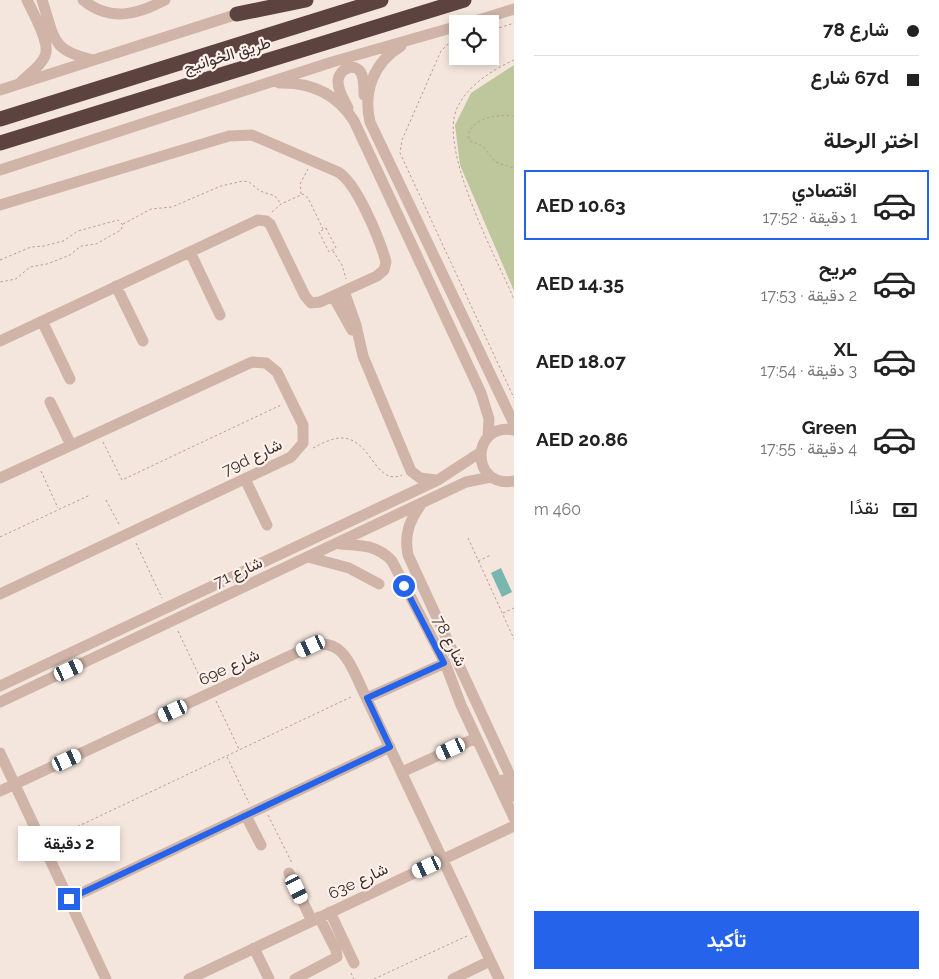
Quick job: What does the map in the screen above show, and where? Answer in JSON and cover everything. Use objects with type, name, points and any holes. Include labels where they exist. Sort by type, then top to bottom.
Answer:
[{"type":"highway","points":[[237,14],[306,0]]},
{"type":"highway","name":"طريق الخوانيج","points":[[0,119],[381,0]]},
{"type":"highway","name":"طريق الخوانيج","points":[[0,143],[464,0]]},
{"type":"street","points":[[18,85],[41,62],[46,50],[45,42],[27,0]]},
{"type":"street","points":[[42,0],[59,47],[74,56],[94,61]]},
{"type":"street","points":[[83,0],[104,12],[123,15],[142,11],[165,0]]},
{"type":"street","points":[[0,90],[281,0]]},
{"type":"street","points":[[495,15],[514,9]]},
{"type":"street","points":[[0,170],[332,62],[449,29]]},
{"type":"street","points":[[367,112],[368,91],[380,65],[392,52],[415,40]]},
{"type":"street","points":[[514,424],[373,132],[367,112],[362,76],[354,68],[345,69],[339,76],[338,85],[481,393],[489,419],[488,437],[481,452],[483,466],[496,480],[514,491]]},
{"type":"street","points":[[269,83],[298,83],[326,93],[342,105],[354,122]]},
{"type":"street","points":[[0,205],[229,136],[252,135],[338,172],[354,187],[386,262],[381,274],[316,304],[308,300],[272,227],[266,221],[258,220],[0,341]]},
{"type":"street","points":[[190,252],[220,315]]},
{"type":"street","points":[[116,286],[142,341]]},
{"type":"street","points":[[347,290],[363,356],[411,471],[410,486],[405,495]]},
{"type":"street","points":[[333,296],[358,336]]},
{"type":"street","points":[[42,321],[70,379]]},
{"type":"street","name":"79d شارع","points":[[0,478],[252,362],[266,363],[274,368],[304,429],[301,447],[291,457],[0,594]]},
{"type":"street","points":[[50,402],[71,445]]},
{"type":"street","points":[[488,437],[501,430],[514,430]]},
{"type":"street","name":"شارع 71","points":[[0,686],[438,480],[481,452]]},
{"type":"street","points":[[411,471],[426,481],[438,480]]},
{"type":"street","points":[[245,479],[267,524]]},
{"type":"street","name":"شارع 71","points":[[0,702],[466,482],[514,481]]},
{"type":"street","name":"شارع 78","points":[[422,504],[408,526],[406,536],[408,555],[514,784]]},
{"type":"street","name":"شارع 78","points":[[338,544],[367,545],[385,554],[392,561],[444,663],[476,738],[514,818]]},
{"type":"street","points":[[308,557],[349,568],[379,584]]},
{"type":"street","name":"69e شارع","points":[[0,791],[319,644],[335,646],[346,657],[365,695]]},
{"type":"street","points":[[444,663],[365,695],[499,979]]},
{"type":"street","points":[[0,695],[31,681],[34,677],[32,671]]},
{"type":"street","points":[[458,696],[466,703],[481,729],[488,728]]},
{"type":"street","points":[[402,772],[476,738]]},
{"type":"street","points":[[69,899],[390,747]]},
{"type":"street","points":[[0,753],[106,979]]},
{"type":"street","points":[[498,784],[500,780],[504,780],[514,796]]},
{"type":"street","points":[[255,812],[261,845]]},
{"type":"street","name":"63e شارع","points":[[189,979],[514,826]]},
{"type":"street","points":[[291,870],[320,917],[354,963]]},
{"type":"street","points":[[295,979],[337,957],[337,952],[320,917]]},
{"type":"street","points":[[251,949],[264,979]]},
{"type":"street","points":[[251,949],[269,979]]},
{"type":"street","points":[[453,979],[490,961]]},
{"type":"path","points":[[499,27],[514,23]]},
{"type":"path","points":[[449,44],[441,51],[402,140],[400,153],[514,398]]},
{"type":"path","points":[[514,60],[487,76],[464,96],[454,117],[452,133],[461,175],[514,299]]},
{"type":"path","points":[[514,116],[497,116],[487,119],[471,128],[468,134],[470,141],[483,146],[495,162],[514,168]]},
{"type":"path","points":[[301,194],[300,184],[310,167]]},
{"type":"path","points":[[0,282],[16,279],[30,266],[48,264],[70,255],[81,246],[99,242],[121,230],[123,225],[151,209],[172,207],[221,186],[243,181],[249,182],[260,191],[275,196],[281,204]]},
{"type":"path","points":[[266,221],[281,204],[294,200],[301,194]]},
{"type":"path","points":[[301,194],[308,198],[324,229],[326,228],[333,241],[336,248],[329,252],[319,232],[324,229]]},
{"type":"path","points":[[0,260],[31,247],[44,246],[65,240],[78,231],[93,228],[113,220],[118,220],[123,225]]},
{"type":"path","points":[[322,238],[330,235]]},
{"type":"path","points":[[326,245],[333,241]]},
{"type":"path","points":[[332,250],[340,262],[347,290]]},
{"type":"path","points":[[98,432],[122,480],[291,400]]},
{"type":"path","points":[[308,450],[330,440],[344,438],[362,447],[385,476],[394,478],[411,471]]},
{"type":"path","points":[[36,462],[59,510]]},
{"type":"path","points":[[0,537],[90,494]]},
{"type":"path","points":[[106,500],[128,534],[167,608]]},
{"type":"path","points":[[468,538],[514,639]]},
{"type":"path","points":[[478,561],[491,555]]},
{"type":"path","points":[[502,613],[514,608]]},
{"type":"path","points":[[173,621],[240,750]]},
{"type":"path","points":[[64,833],[240,750],[365,695]]},
{"type":"path","points":[[227,756],[255,812],[291,870]]},
{"type":"path","points":[[374,979],[476,932]]},
{"type":"green space","points":[[514,65],[514,291],[460,165],[455,125],[471,93]]},
{"type":"water","points":[[501,568],[512,592],[502,597],[491,573]]},
{"type":"route","points":[[69,899],[390,747],[367,698],[444,663],[404,586]]}]
